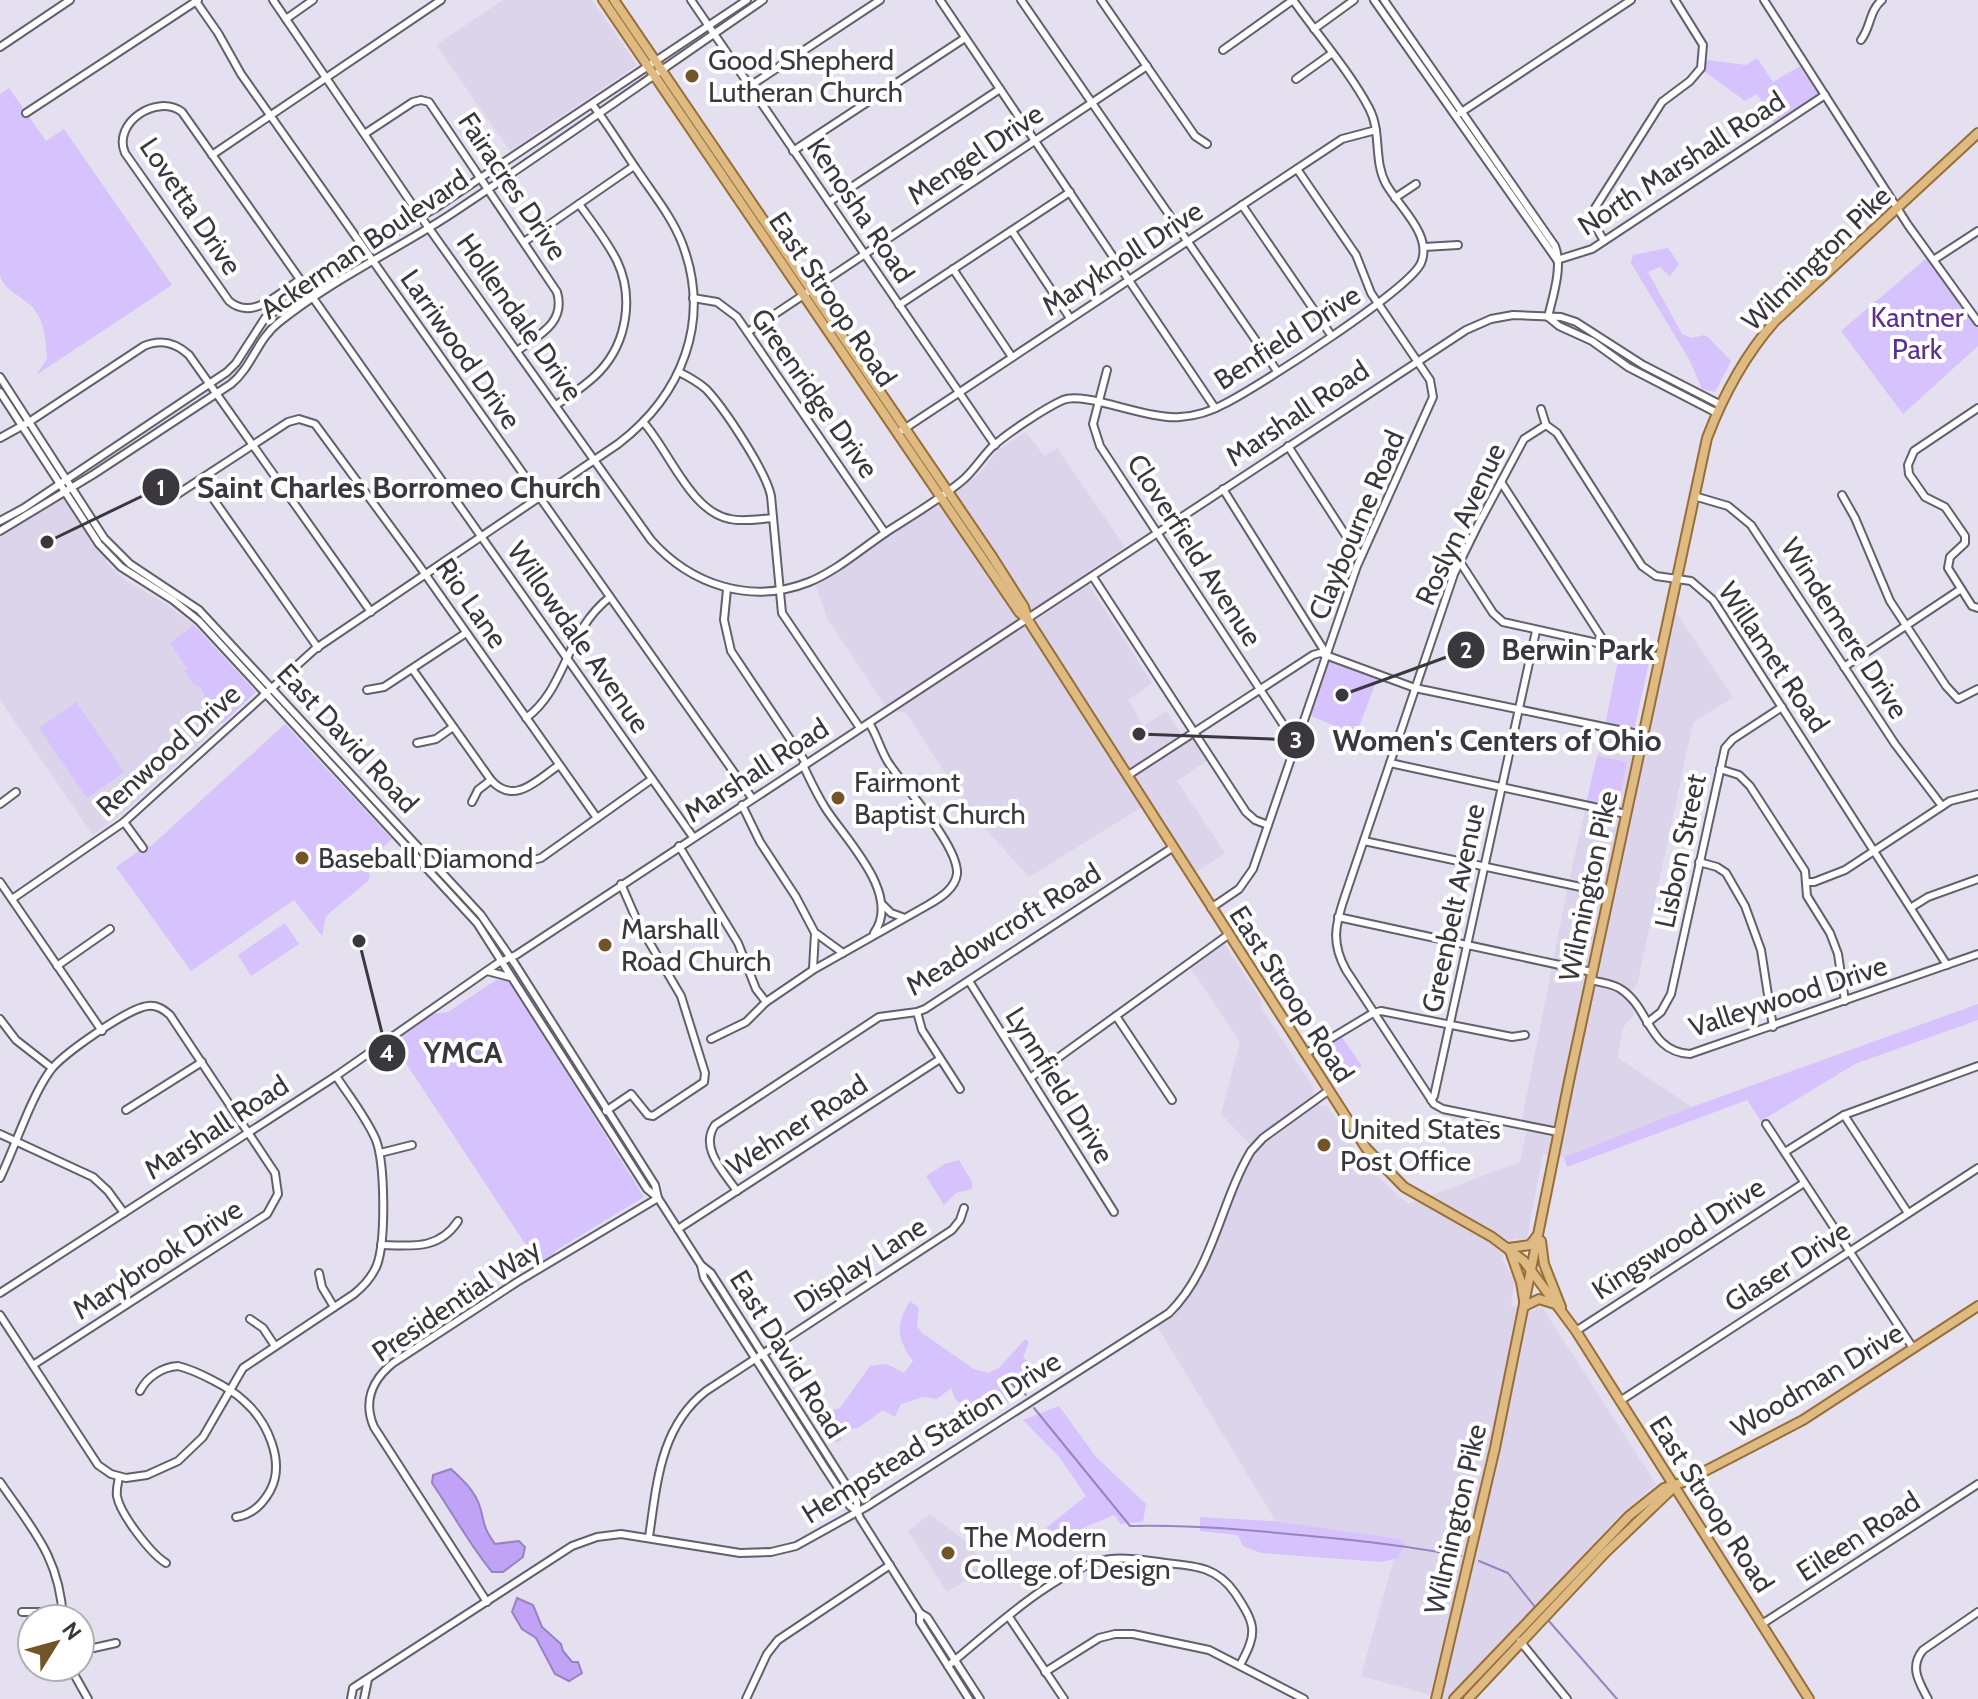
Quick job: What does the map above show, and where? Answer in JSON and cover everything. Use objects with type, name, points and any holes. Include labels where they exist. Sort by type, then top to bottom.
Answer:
[{"type":"main road","name":"East Stroop Road","points":[[603,0],[654,68],[944,493],[1366,1148],[1394,1180],[1509,1248],[1532,1272],[1576,1331],[1809,1699]]},
{"type":"main road","name":"East Stroop Road","points":[[614,0],[654,68]]},
{"type":"main road","name":"Wilmington Pike","points":[[1436,1699],[1482,1508],[1558,1132],[1707,438],[1748,355],[1775,321],[1978,133]]},
{"type":"main road","points":[[1540,1232],[1530,1245],[1509,1248],[1519,1275],[1525,1306],[1539,1299],[1559,1308]]},
{"type":"main road","points":[[1540,1232],[1544,1264],[1559,1308]]},
{"type":"main road","name":"Woodman Drive","points":[[1454,1699],[1495,1663],[1543,1613],[1633,1512],[1664,1488],[1675,1486],[1773,1437],[1978,1306]]},
{"type":"main road","name":"Woodman Drive","points":[[1468,1699],[1495,1663]]},
{"type":"street","points":[[0,47],[70,0]]},
{"type":"street","points":[[26,113],[196,0]]},
{"type":"street","name":"Larriwood Drive","points":[[196,0],[270,115],[752,798]]},
{"type":"street","name":"Hollendale Drive","points":[[273,0],[422,217],[660,550],[692,574],[727,589],[779,590]]},
{"type":"street","points":[[286,19],[313,0]]},
{"type":"street","points":[[212,155],[441,0]]},
{"type":"street","name":"Kenosha Road","points":[[691,0],[995,445]]},
{"type":"street","name":"Ackerman Boulevard","points":[[0,531],[216,394],[246,371],[270,330],[313,299],[430,228],[523,165],[747,0]]},
{"type":"street","name":"Ackerman Boulevard","points":[[389,235],[422,217],[592,104],[714,33],[763,0]]},
{"type":"street","points":[[750,86],[880,0]]},
{"type":"street","points":[[940,0],[1215,408]]},
{"type":"street","points":[[1021,0],[1277,371]]},
{"type":"street","points":[[1101,0],[1195,136],[1207,144]]},
{"type":"street","points":[[1223,50],[1293,0],[1367,104],[1376,130],[1379,166],[1395,198],[1418,231],[1424,247],[1458,245]]},
{"type":"street","points":[[1314,29],[1354,0]]},
{"type":"street","points":[[1374,0],[1549,236],[1557,251],[1557,260],[1548,317]]},
{"type":"street","points":[[1384,0],[1458,114]]},
{"type":"street","points":[[1458,114],[1631,0]]},
{"type":"street","points":[[1604,241],[1593,222],[1595,208],[1662,102],[1695,77],[1701,68],[1703,45],[1675,0]]},
{"type":"street","points":[[1764,0],[1897,207],[1978,322]]},
{"type":"street","points":[[1861,40],[1872,11],[1882,0]]},
{"type":"street","points":[[793,151],[965,38]]},
{"type":"street","points":[[1296,79],[1331,54]]},
{"type":"street","name":"Mengel Drive","points":[[748,332],[1147,66]]},
{"type":"street","points":[[829,202],[1000,89]]},
{"type":"street","name":"North Marshall Road","points":[[1557,260],[1586,252],[1604,241],[1825,95]]},
{"type":"street","name":"Fairacres Drive","points":[[366,133],[413,102],[425,100],[488,188],[555,287],[559,304],[557,317],[550,328],[517,351]]},
{"type":"street","name":"Renwood Drive","points":[[12,899],[124,822],[318,648],[594,460],[644,423],[662,402],[679,372],[688,345],[693,298],[689,265],[676,229],[592,104]]},
{"type":"street","name":"Willowdale Avenue","points":[[136,118],[155,106],[172,106],[182,112],[298,281],[693,837]]},
{"type":"street","name":"Lovetta Drive","points":[[136,118],[123,133],[121,144],[125,153],[229,301],[249,309],[261,305],[298,281]]},
{"type":"street","points":[[554,129],[561,138]]},
{"type":"street","name":"Maryknoll Drive","points":[[901,430],[1342,139],[1376,130]]},
{"type":"street","points":[[516,154],[523,165]]},
{"type":"street","points":[[524,242],[634,166]]},
{"type":"street","name":"Claybourne Road","points":[[1211,908],[1247,881],[1361,555],[1433,397],[1433,386],[1367,285],[1356,255],[1297,169]]},
{"type":"street","points":[[1395,198],[1416,184]]},
{"type":"street","points":[[899,305],[1070,192]]},
{"type":"street","points":[[556,405],[587,383],[608,362],[618,344],[626,314],[624,280],[616,259],[579,204]]},
{"type":"street","points":[[1242,205],[1331,335]]},
{"type":"street","points":[[1012,231],[1070,318]]},
{"type":"street","points":[[1935,259],[1978,231]]},
{"type":"street","name":"Benfield Drive","points":[[779,590],[820,576],[885,533],[964,479],[995,445],[1060,401],[1074,397],[1160,417],[1186,416],[1235,399],[1405,284],[1417,271],[1424,247]]},
{"type":"street","name":"Ackerman Boulevard","points":[[0,521],[209,384],[236,363],[265,318],[365,251]]},
{"type":"street","points":[[953,269],[1012,357]]},
{"type":"street","name":"Greenridge Drive","points":[[693,298],[723,305],[737,317],[885,533]]},
{"type":"street","points":[[1971,311],[1978,307]]},
{"type":"street","name":"Marshall Road","points":[[0,1293],[336,1076],[487,971],[1028,620],[1466,330],[1491,319],[1526,314],[1561,317],[1576,322],[1719,409]]},
{"type":"street","points":[[0,438],[150,344],[172,343],[183,350],[209,384],[371,612]]},
{"type":"street","name":"Cloverfield Avenue","points":[[1107,370],[1093,424],[1095,437],[1296,744]]},
{"type":"street","points":[[679,372],[697,382],[710,395],[762,470],[771,496],[780,604],[786,620],[860,728]]},
{"type":"street","name":"East David Road","points":[[0,377],[116,552],[199,610],[366,802],[465,910],[503,961],[647,1189],[658,1198],[701,1265],[711,1273],[759,1358],[857,1502],[857,1511],[920,1613],[927,1617],[969,1699]]},
{"type":"street","name":"East David Road","points":[[0,392],[59,485],[110,557],[134,577],[190,613],[372,797],[481,915],[655,1185],[658,1198]]},
{"type":"street","points":[[1978,408],[1914,451],[1908,465],[1909,474],[1925,497],[1943,506],[1965,536],[1963,546],[1950,557],[1947,564],[1972,606],[1978,608]]},
{"type":"street","name":"Willamet Road","points":[[1541,409],[1546,425],[1557,433],[1642,566],[1656,576],[1691,581],[1713,600],[1947,965]]},
{"type":"street","name":"Rio Lane","points":[[252,445],[288,422],[304,419],[318,427],[597,818]]},
{"type":"street","points":[[644,423],[708,510],[730,519],[773,518]]},
{"type":"street","name":"Roslyn Avenue","points":[[1431,1100],[1346,970],[1334,935],[1460,562],[1524,439],[1546,425]]},
{"type":"street","points":[[167,501],[252,445]]},
{"type":"street","points":[[1288,446],[1361,555]]},
{"type":"street","points":[[200,480],[318,648]]},
{"type":"street","points":[[1501,482],[1607,646]]},
{"type":"street","points":[[1223,489],[1327,655]]},
{"type":"street","points":[[1842,495],[1855,518],[1884,589],[1954,696],[1963,698],[1978,689]]},
{"type":"street","name":"Windemere Drive","points":[[1694,496],[1728,506],[1751,525],[1895,744],[1942,806]]},
{"type":"street","points":[[1460,562],[1498,618],[1509,625],[1660,657]]},
{"type":"street","points":[[1093,577],[1246,812],[1268,825]]},
{"type":"street","points":[[727,589],[724,620],[731,651],[804,764],[826,809],[868,868],[882,904],[880,924],[871,936]]},
{"type":"street","points":[[1844,667],[1961,589]]},
{"type":"street","points":[[526,718],[544,703],[587,618],[610,597]]},
{"type":"street","name":"Greenbelt Avenue","points":[[1431,1100],[1536,631]]},
{"type":"street","points":[[367,690],[384,687],[466,633]]},
{"type":"street","points":[[1127,776],[1313,655],[1327,655],[1415,688],[1643,735]]},
{"type":"street","points":[[413,670],[491,780],[502,790],[518,792],[559,765]]},
{"type":"street","name":"Lisbon Street","points":[[1647,1023],[1665,1007],[1671,994],[1725,748],[1733,739],[1782,707]]},
{"type":"street","points":[[711,1039],[746,1022],[766,1002],[813,970],[946,894],[954,884],[957,869],[943,839],[886,759],[869,723]]},
{"type":"street","points":[[417,743],[436,739],[453,727]]},
{"type":"street","points":[[1390,763],[1626,814]]},
{"type":"street","points":[[1720,769],[1739,775],[1750,786],[1805,871],[1807,896],[1834,943],[1845,1001]]},
{"type":"street","points":[[525,862],[541,858],[652,779]]},
{"type":"street","points":[[472,802],[478,790],[491,780]]},
{"type":"street","points":[[0,804],[16,792]]},
{"type":"street","points":[[1807,882],[1839,873],[1942,806],[1959,797],[1978,794]]},
{"type":"street","points":[[366,802],[372,797]]},
{"type":"street","points":[[742,805],[760,842],[815,933],[843,953]]},
{"type":"street","points":[[124,822],[143,848]]},
{"type":"street","points":[[1364,841],[1609,893]]},
{"type":"street","points":[[679,846],[738,943],[756,989],[766,1002]]},
{"type":"street","name":"Meadowcroft Road","points":[[737,1191],[710,1149],[709,1138],[715,1125],[879,1017],[917,1012],[969,981],[1172,848]]},
{"type":"street","points":[[1699,862],[1726,873],[1749,914],[1761,950],[1773,1027]]},
{"type":"street","points":[[1912,907],[1928,897],[1978,879]]},
{"type":"street","points":[[0,882],[102,1031],[66,1053],[52,1068],[0,1178]]},
{"type":"street","points":[[600,1115],[631,1094],[648,1115],[653,1116],[704,1082],[705,1073],[681,996],[638,923],[621,884]]},
{"type":"street","points":[[882,904],[894,914],[906,916]]},
{"type":"street","name":"Valleywood Drive","points":[[1338,917],[1592,976],[1623,990],[1656,1038],[1669,1049],[1690,1054],[1978,954]]},
{"type":"street","points":[[57,966],[110,929]]},
{"type":"street","points":[[813,970],[815,933]]},
{"type":"street","points":[[1030,1078],[1228,935]]},
{"type":"street","points":[[487,971],[507,975],[515,981]]},
{"type":"street","name":"Lynnfield Drive","points":[[969,981],[1114,1212]]},
{"type":"street","name":"Marybrook Drive","points":[[33,1365],[267,1214],[276,1200],[278,1180],[170,1015],[150,1005],[137,1008],[102,1031]]},
{"type":"street","points":[[917,1012],[920,1025],[960,1089]]},
{"type":"street","points":[[1305,1054],[1373,1013],[1388,1012],[1512,1037],[1525,1035]]},
{"type":"street","points":[[1116,1016],[1172,1100]]},
{"type":"street","points":[[0,1019],[25,1049],[52,1068]]},
{"type":"street","name":"Wehner Road","points":[[678,1229],[940,1059]]},
{"type":"street","points":[[126,1110],[202,1062]]},
{"type":"street","name":"Kingswood Drive","points":[[1785,1152],[1844,1115],[1978,1066]]},
{"type":"street","points":[[0,1315],[93,1460],[103,1469],[119,1477],[147,1475],[178,1461],[203,1437],[243,1368],[334,1307],[367,1281],[376,1265],[381,1245],[380,1153],[372,1131],[336,1076]]},
{"type":"street","name":"Hempstead Station Drive","points":[[351,1699],[353,1688],[572,1546],[586,1540],[621,1534],[740,1553],[771,1552],[807,1542],[857,1511],[1169,1313],[1186,1294],[1198,1273],[1251,1151],[1263,1138],[1328,1091]]},
{"type":"street","points":[[1431,1100],[1443,1109],[1558,1132]]},
{"type":"street","points":[[1844,1115],[1908,1213]]},
{"type":"street","points":[[1766,1124],[1913,1348]]},
{"type":"street","points":[[0,1134],[93,1177],[124,1213]]},
{"type":"street","points":[[380,1153],[412,1145]]},
{"type":"street","name":"Glaser Drive","points":[[1620,1401],[1978,1168]]},
{"type":"street","name":"Kingswood Drive","points":[[1576,1331],[1804,1183]]},
{"type":"street","name":"Presidential Way","points":[[487,1602],[374,1427],[368,1404],[375,1381],[393,1363],[517,1282],[658,1198]]},
{"type":"street","name":"Display Lane","points":[[649,1537],[662,1458],[678,1419],[697,1398],[952,1230],[964,1208]]},
{"type":"street","points":[[381,1245],[434,1243],[449,1233],[458,1221]]},
{"type":"street","points":[[319,1273],[322,1287],[334,1307]]},
{"type":"street","points":[[250,1319],[263,1328],[275,1346]]},
{"type":"street","points":[[140,1391],[146,1381],[162,1370],[173,1366],[184,1367],[250,1406],[269,1436],[276,1460],[272,1487],[263,1502],[249,1514],[236,1517]]},
{"type":"street","points":[[119,1477],[119,1503],[154,1554],[166,1563]]},
{"type":"street","points":[[0,1482],[50,1557],[59,1581],[62,1603]]},
{"type":"street","name":"Eileen Road","points":[[1762,1624],[1978,1484]]},
{"type":"street","points":[[0,1499],[8,1494]]},
{"type":"street","points":[[952,1664],[1052,1584],[1103,1560],[1127,1559],[1198,1566],[1222,1577],[1252,1620],[1253,1640],[1240,1665]]},
{"type":"street","points":[[746,1699],[767,1654],[778,1640],[890,1565]]},
{"type":"street","points":[[1928,1699],[1915,1672],[1917,1658],[1923,1650],[1978,1612]]},
{"type":"street","points":[[1009,1617],[1064,1699]]},
{"type":"street","points":[[1045,1672],[1099,1638],[1126,1633],[1196,1646],[1304,1699]]},
{"type":"street","points":[[1518,1639],[1567,1699]]},
{"type":"street","points":[[96,1647],[116,1643]]},
{"type":"street","name":"East David Road","points":[[952,1664],[980,1699]]},
{"type":"street","points":[[364,1699],[368,1679]]},
{"type":"shaded area","points":[[503,0],[592,0],[637,65],[510,151],[436,45]]},
{"type":"shaded area","points":[[1026,432],[1044,456],[1057,448],[1125,547],[1083,575],[1152,683],[1128,700],[1144,726],[1166,711],[1181,733],[1194,732],[1211,758],[1177,781],[1225,853],[1190,876],[1145,805],[1029,877],[972,814],[906,713],[888,710],[827,618],[816,585],[978,475],[998,450]]},
{"type":"shaded area","points":[[64,492],[110,557],[105,562],[125,580],[194,625],[256,692],[128,809],[93,835],[0,700],[0,531]]},
{"type":"shaded area","points":[[1671,605],[1733,697],[1693,723],[1637,985],[1631,991],[1634,1014],[1622,1029],[1618,1058],[1692,1107],[1564,1157],[1543,1154],[1527,1238],[1515,1238],[1502,1259],[1515,1280],[1511,1306],[1534,1311],[1538,1306],[1542,1307],[1656,1484],[1620,1515],[1453,1699],[1445,1699],[1361,1676],[1399,1540],[1277,1523],[1155,1323],[1191,1286],[1253,1148],[1221,1114],[1240,1042],[1189,966],[1224,943],[1262,1001],[1260,1006],[1314,1088],[1312,1094],[1320,1106],[1327,1106],[1368,1168],[1408,1204],[1520,1162],[1527,1127],[1521,1125],[1568,885],[1604,728],[1642,735]]},
{"type":"shaded area","points":[[451,1469],[475,1496],[486,1530],[495,1544],[519,1541],[525,1547],[523,1557],[503,1572],[492,1572],[432,1483],[433,1475]]},
{"type":"shaded area","name":"The Modern College of Design","points":[[930,1514],[962,1538],[988,1567],[947,1592],[908,1531]]},
{"type":"shaded area","points":[[517,1598],[533,1605],[542,1627],[561,1644],[572,1662],[578,1662],[582,1673],[569,1681],[555,1674],[536,1638],[522,1629],[512,1612]]},
{"type":"green space","points":[[1757,58],[1773,82],[1800,66],[1819,95],[1775,123],[1757,94],[1745,101],[1704,71],[1707,60],[1746,65]]},
{"type":"green space","points":[[9,88],[46,141],[64,129],[172,285],[36,375],[47,359],[40,320],[34,309],[7,287],[0,275],[0,94]]},
{"type":"green space","points":[[1668,248],[1679,264],[1670,276],[1660,267],[1648,272],[1682,334],[1692,338],[1708,337],[1731,361],[1715,392],[1702,389],[1690,361],[1631,263],[1633,255]]},
{"type":"green space","name":"Kantner Park","points":[[1928,257],[1978,327],[1978,346],[1903,414],[1841,331]]},
{"type":"green space","points":[[194,625],[256,692],[223,723],[219,722],[206,703],[209,702],[200,687],[195,686],[184,671],[188,670],[170,643]]},
{"type":"green space","points":[[1620,651],[1650,658],[1634,730],[1605,725]]},
{"type":"green space","points":[[1327,655],[1379,674],[1356,735],[1306,714]]},
{"type":"green space","points":[[76,702],[124,772],[87,798],[39,728]]},
{"type":"green space","points":[[285,724],[392,839],[366,863],[370,877],[367,882],[326,916],[322,936],[294,900],[191,971],[116,867],[143,848],[151,846]]},
{"type":"green space","points":[[1597,756],[1627,762],[1617,810],[1586,804]]},
{"type":"green space","points":[[285,923],[299,944],[251,976],[238,955]]},
{"type":"green space","points":[[496,980],[506,980],[512,986],[644,1197],[555,1251],[554,1260],[541,1268],[390,1039],[425,1015],[448,1012]]},
{"type":"green space","points":[[1978,1004],[1978,1020],[1855,1064],[1761,1121],[1747,1100],[1567,1167],[1564,1157],[1692,1107]]},
{"type":"green space","points":[[1341,1036],[1362,1066],[1356,1069],[1354,1066],[1341,1073],[1344,1078],[1336,1083],[1317,1052]]},
{"type":"green space","points":[[959,1160],[972,1182],[972,1189],[956,1193],[944,1205],[926,1176],[945,1164]]},
{"type":"green space","points":[[910,1301],[919,1308],[917,1326],[922,1333],[974,1369],[988,1373],[999,1368],[1025,1339],[1029,1342],[1023,1357],[1035,1368],[1033,1387],[1005,1404],[968,1410],[955,1399],[951,1388],[937,1399],[923,1397],[901,1404],[895,1417],[883,1410],[847,1433],[841,1426],[841,1441],[829,1443],[818,1426],[823,1413],[840,1408],[870,1366],[887,1364],[904,1373],[913,1361],[900,1332],[902,1317]]},
{"type":"green space","points":[[1059,1406],[1096,1457],[1146,1504],[1143,1522],[1121,1524],[1114,1515],[1055,1540],[1046,1528],[1086,1496],[1060,1458],[1023,1420]]},
{"type":"green space","points":[[1200,1517],[1274,1521],[1399,1539],[1405,1544],[1398,1558],[1381,1562],[1261,1553],[1243,1546],[1238,1535],[1200,1531]]},
{"type":"waterway","points":[[1009,1382],[1026,1395]]},
{"type":"waterway","points":[[1034,1408],[1130,1526],[1186,1526],[1268,1532],[1379,1543],[1461,1556]]},
{"type":"waterway","points":[[1479,1561],[1508,1573],[1535,1607]]},
{"type":"waterway","points":[[1548,1620],[1617,1699]]},
{"type":"place","name":"Good Shepherd Lutheran Church","points":[[692,76]]},
{"type":"place","name":"Saint Charles Borromeo Church","points":[[47,542]]},
{"type":"place","name":"Berwin Park","points":[[1342,695]]},
{"type":"place","name":"Women's Centers of Ohio","points":[[1139,734]]},
{"type":"place","name":"Fairmont Baptist Church","points":[[838,798]]},
{"type":"place","name":"Baseball Diamond","points":[[302,858]]},
{"type":"place","name":"YMCA","points":[[359,941]]},
{"type":"place","name":"Marshall Road Church","points":[[605,945]]},
{"type":"place","name":"United States Post Office","points":[[1324,1145]]},
{"type":"place","name":"The Modern College of Design","points":[[948,1553]]}]
